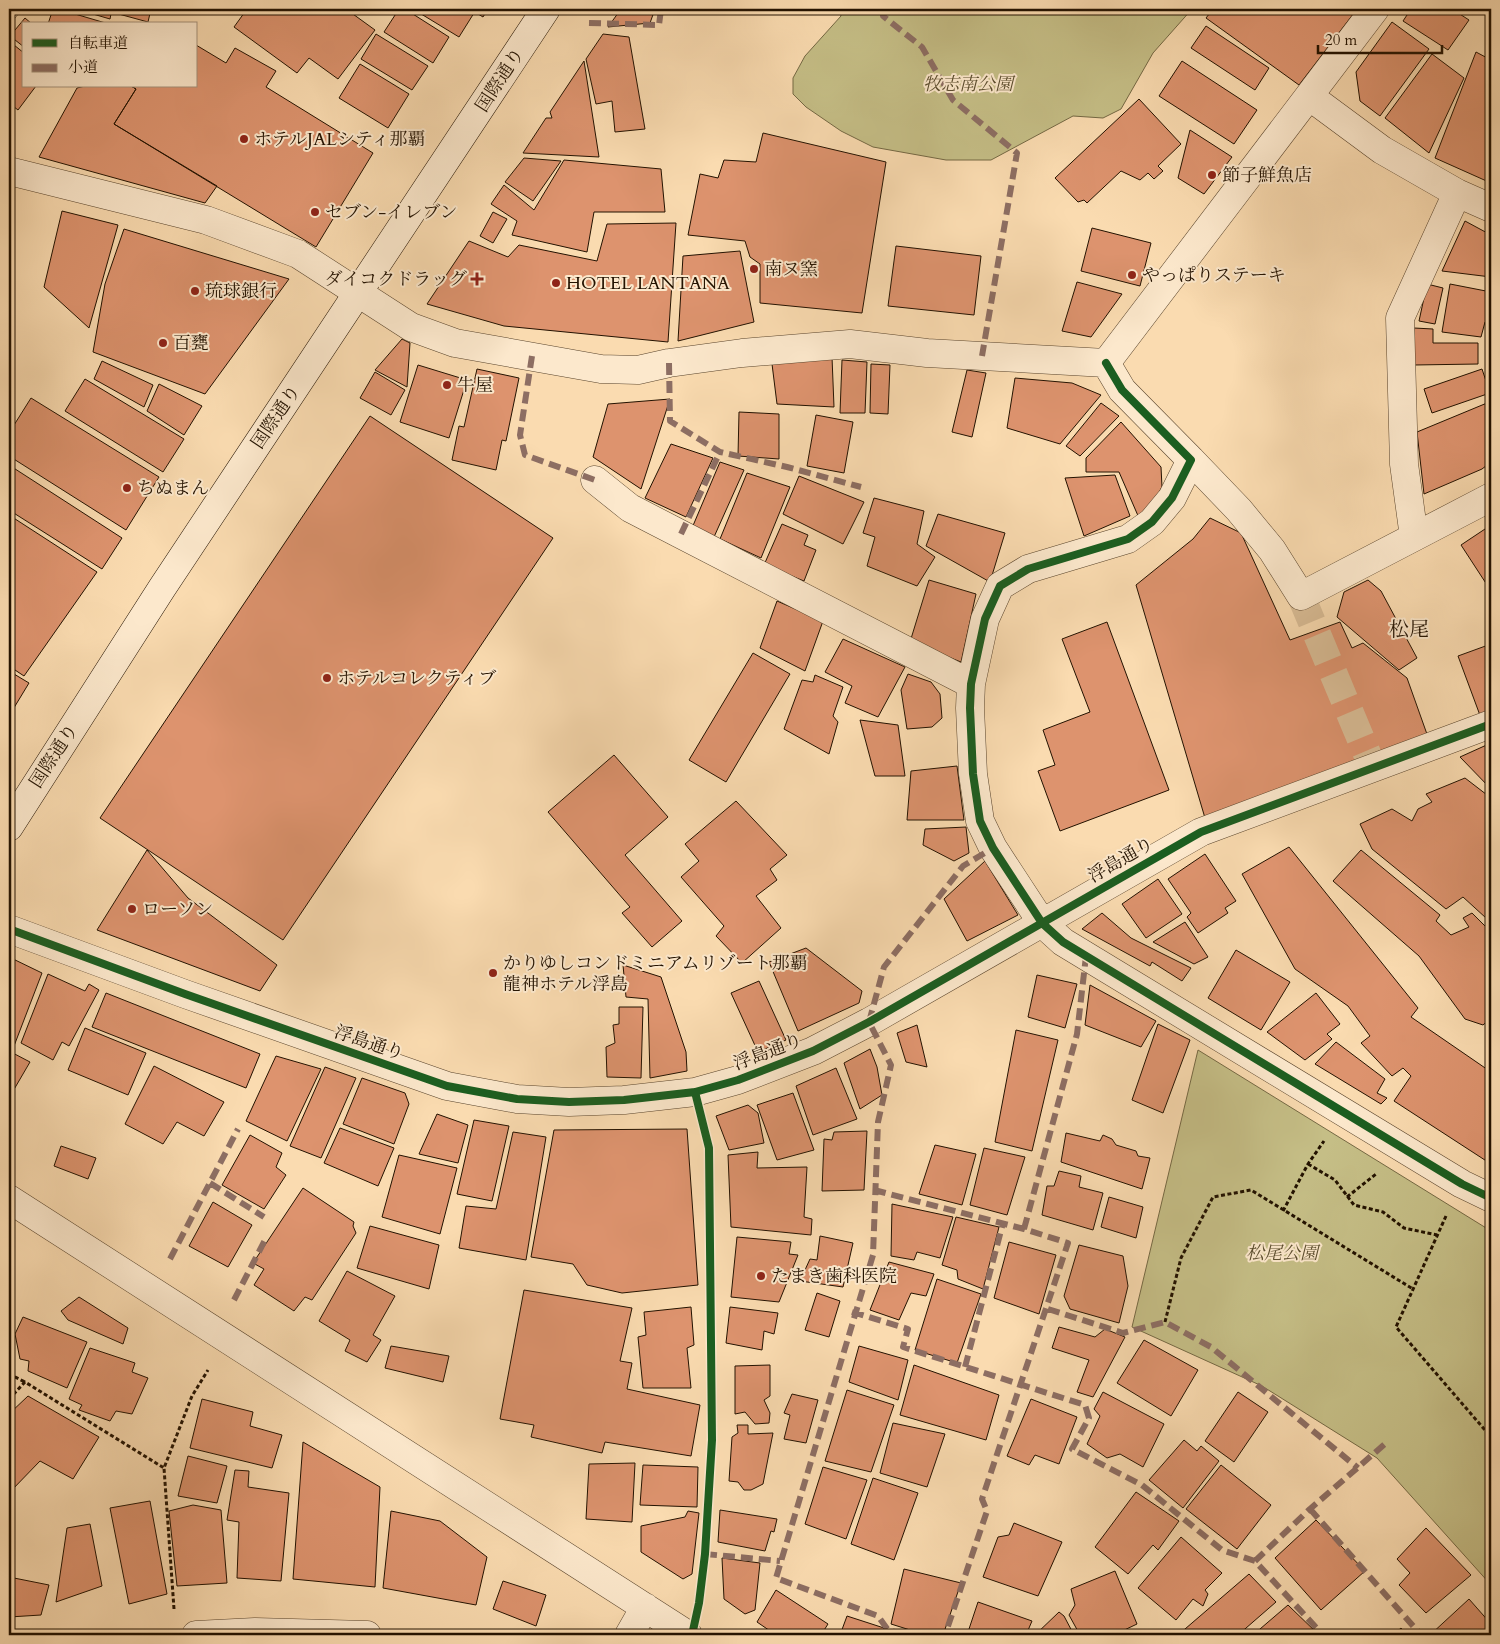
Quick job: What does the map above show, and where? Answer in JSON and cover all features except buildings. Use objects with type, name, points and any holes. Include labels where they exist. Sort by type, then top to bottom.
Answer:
[{"type":"street","name":"国際通り","points":[[9,827],[162,588],[546,9]]},
{"type":"street","points":[[1106,363],[1375,9]]},
{"type":"street","points":[[1309,96],[1382,150],[1457,193],[1491,208]]},
{"type":"street","points":[[9,171],[206,220],[298,254],[411,327],[455,343],[600,369],[638,370],[742,353],[850,344],[927,353],[1106,363]]},
{"type":"street","points":[[1414,537],[1404,464],[1400,318],[1457,193]]},
{"type":"street","points":[[1106,363],[1122,390],[1239,510],[1272,550],[1302,596],[1491,497]]},
{"type":"street","points":[[1191,460],[1172,498],[1152,522],[1128,539],[1028,569],[1000,586],[984,619],[972,684],[973,774],[980,821],[993,848],[1042,923],[1063,942],[1454,1178],[1491,1198]]},
{"type":"street","points":[[595,480],[630,508],[972,684]]},
{"type":"street","name":"浮島通り","points":[[9,930],[447,1086],[517,1099],[569,1102],[624,1100],[695,1092],[748,1076],[821,1047],[1200,832],[1491,724]]},
{"type":"street","points":[[9,1199],[688,1635]]},
{"type":"street","points":[[628,1635],[645,1607]]},
{"type":"street","points":[[196,1635],[255,1632],[367,1635]]},
{"type":"path","points":[[1283,1210],[1308,1164],[1328,1136]]},
{"type":"path","points":[[1308,1164],[1335,1180],[1354,1206],[1383,1212],[1404,1228],[1437,1235]]},
{"type":"path","points":[[1347,1197],[1382,1169]]},
{"type":"path","points":[[1165,1322],[1181,1258],[1213,1197],[1251,1190],[1413,1289]]},
{"type":"path","points":[[1448,1211],[1396,1327],[1491,1437]]},
{"type":"path","points":[[174,1612],[164,1468],[192,1396],[210,1368]]},
{"type":"path","points":[[9,1374],[164,1468]]},
{"type":"path","points":[[9,1399],[25,1382]]},
{"type":"green space","name":"牧志南公園","points":[[840,9],[1192,9],[1153,53],[1121,109],[1103,118],[1073,116],[991,160],[946,160],[873,147],[841,131],[806,107],[793,94],[793,78],[805,56],[841,16]]},
{"type":"green space","name":"松尾公園","points":[[1198,1050],[1491,1231],[1491,1585],[1377,1458],[1262,1386],[1132,1327]]},
{"type":"tunnel","points":[[1301,596],[1373,768]]},
{"type":"marked path","points":[[589,23],[659,25],[661,9]]},
{"type":"marked path","points":[[883,9],[883,16],[922,47],[953,100],[1017,153],[982,356]]},
{"type":"marked path","points":[[532,356],[520,435],[525,455],[595,480]]},
{"type":"marked path","points":[[669,363],[670,421],[720,452],[787,467],[861,487]]},
{"type":"marked path","points":[[681,534],[720,452]]},
{"type":"marked path","points":[[904,1635],[888,1630],[878,1616],[776,1578],[873,1255],[878,1122],[891,1065],[869,1022],[884,967],[963,866],[993,848]]},
{"type":"marked path","points":[[1024,1229],[1077,1034],[1086,956]]},
{"type":"marked path","points":[[170,1259],[238,1129]]},
{"type":"marked path","points":[[210,1183],[264,1217]]},
{"type":"marked path","points":[[874,1190],[1024,1229],[1068,1243],[982,1499],[987,1511],[945,1635]]},
{"type":"marked path","points":[[965,1367],[1003,1223]]},
{"type":"marked path","points":[[234,1300],[266,1238]]},
{"type":"marked path","points":[[1048,1309],[1123,1333],[1165,1322],[1211,1347],[1358,1468]]},
{"type":"marked path","points":[[852,1312],[908,1329],[903,1347],[1085,1405],[1089,1418],[1072,1449],[1142,1485],[1222,1550],[1255,1561],[1323,1635]]},
{"type":"marked path","points":[[1255,1561],[1310,1509],[1386,1443]]},
{"type":"marked path","points":[[1310,1509],[1421,1635]]},
{"type":"marked path","points":[[705,1554],[780,1561]]},
{"type":"cycle path","points":[[1106,363],[1122,390],[1191,460],[1172,498],[1152,522],[1128,539],[1028,569],[1000,586],[985,619],[971,684],[970,708],[973,774],[980,821],[993,848],[1042,923],[1063,942],[1462,1184],[1491,1198]]},
{"type":"cycle path","points":[[9,929],[185,994],[447,1086],[517,1099],[569,1102],[624,1100],[695,1092],[738,1080],[813,1051],[869,1022],[1201,832],[1491,724]]},
{"type":"cycle path","points":[[692,1635],[699,1603],[705,1554],[712,1440],[709,1148],[695,1092]]},
{"type":"place","name":"ホテルJALシティ那覇","points":[[244,139]]},
{"type":"place","name":"節子鮮魚店","points":[[1212,175]]},
{"type":"place","name":"セブン-イレブン","points":[[315,212]]},
{"type":"place","name":"南ヌ窯","points":[[754,269]]},
{"type":"place","name":"やっぱりステーキ","points":[[1132,275]]},
{"type":"place","name":"ダイコクドラッグ","points":[[477,279]]},
{"type":"place","name":"HOTEL LANTANA","points":[[556,283]]},
{"type":"place","name":"琉球銀行","points":[[195,291]]},
{"type":"place","name":"百甕","points":[[163,343]]},
{"type":"place","name":"牛屋","points":[[447,385]]},
{"type":"place","name":"ちぬまん","points":[[127,488]]},
{"type":"place","name":"ホテルコレクティブ","points":[[327,678]]},
{"type":"place","name":"ローソン","points":[[132,909]]},
{"type":"place","name":"かりゆしコンドミニアムリゾート那覇 龍神ホテル浮島","points":[[493,973]]},
{"type":"place","name":"たまき歯科医院","points":[[761,1276]]},
{"type":"district","name":"松尾","points":[[1409,629]]}]
